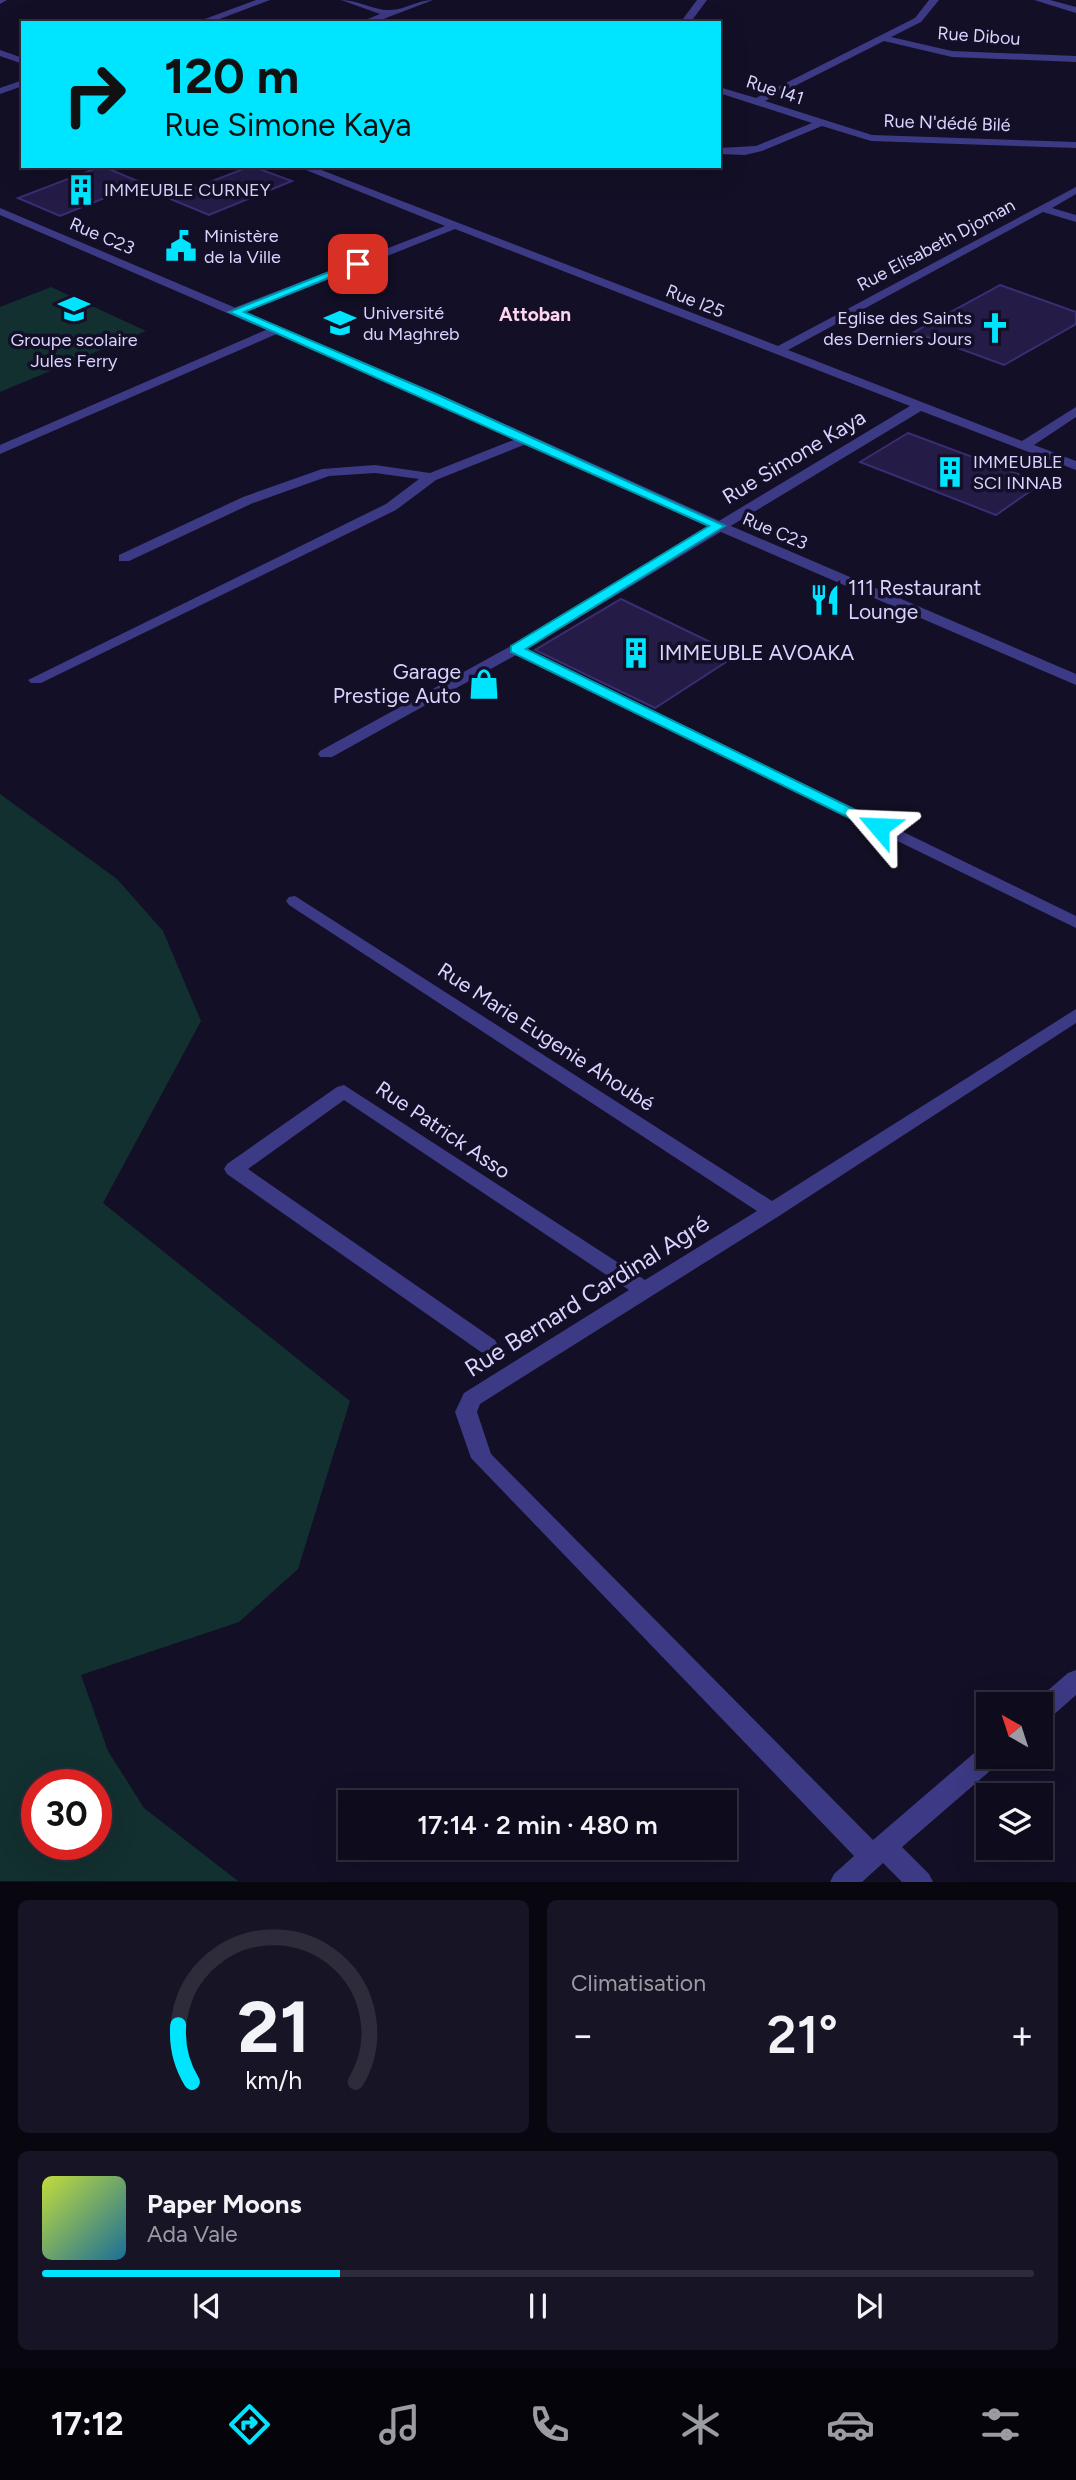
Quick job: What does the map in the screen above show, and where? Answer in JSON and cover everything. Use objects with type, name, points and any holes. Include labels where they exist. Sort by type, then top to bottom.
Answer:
[{"type":"street","points":[[205,21],[265,0]]},
{"type":"street","points":[[346,0],[388,13]]},
{"type":"street","points":[[368,21],[428,0]]},
{"type":"street","points":[[686,21],[702,0]]},
{"type":"street","points":[[754,103],[918,20],[934,0]]},
{"type":"street","points":[[1039,0],[1076,10]]},
{"type":"street","name":"Rue Dibou","points":[[881,38],[952,54],[1076,59]]},
{"type":"street","points":[[0,52],[21,60]]},
{"type":"street","points":[[0,91],[21,84]]},
{"type":"street","name":"Rue I41","points":[[721,91],[820,123]]},
{"type":"street","points":[[721,151],[736,153],[762,148],[820,123]]},
{"type":"street","name":"Rue N'dédé Bilé","points":[[820,123],[871,138],[1076,145]]},
{"type":"street","name":"Rue I25","points":[[306,168],[1076,466]]},
{"type":"street","name":"Rue Elisabeth Djoman","points":[[776,352],[1076,190]]},
{"type":"street","points":[[1042,208],[1076,219]]},
{"type":"street","name":"Rue C23","points":[[0,211],[1076,680]]},
{"type":"street","points":[[235,312],[456,225]]},
{"type":"street","points":[[0,450],[275,330]]},
{"type":"street","name":"Rue Simone Kaya","points":[[326,754],[516,649],[920,406]]},
{"type":"street","points":[[1023,446],[1076,411]]},
{"type":"street","points":[[36,680],[391,507],[431,477],[526,439]]},
{"type":"street","points":[[124,558],[248,500],[327,472],[374,469],[431,477]]},
{"type":"street","points":[[516,649],[1076,923]]},
{"type":"street","name":"Rue Marie Eugenie Ahoubé","points":[[295,901],[772,1211]]},
{"type":"street","name":"Rue Bernard Cardinal Agré","points":[[920,1881],[878,1852],[482,1458],[466,1412],[472,1399],[772,1211],[1076,1015]]},
{"type":"street","name":"Rue Patrick Asso","points":[[488,1346],[234,1169],[344,1091],[643,1290]]},
{"type":"street","points":[[1054,1699],[1076,1680]]},
{"type":"street","points":[[843,1881],[976,1767]]},
{"type":"green space","points":[[51,287],[146,331],[0,392],[0,307]]},
{"type":"green space","points":[[0,794],[117,879],[163,931],[201,1021],[103,1203],[350,1401],[298,1569],[239,1622],[81,1675],[108,1751],[144,1808],[238,1881],[0,1881]]},
{"type":"building","name":"IMMEUBLE CURNEY","points":[[97,168],[107,168],[142,183],[60,216],[18,198]]},
{"type":"building","points":[[246,168],[256,168],[292,181],[209,215],[168,198]]},
{"type":"building","name":"Eglise des Saints des Derniers Jours","points":[[1000,285],[1076,312],[1076,324],[1004,365],[914,332]]},
{"type":"building","name":"IMMEUBLE SCI INNAB","points":[[908,433],[1042,483],[996,515],[860,462]]},
{"type":"building","name":"IMMEUBLE AVOAKA","points":[[621,599],[737,655],[655,708],[535,650]]},
{"type":"place","name":"IMMEUBLE CURNEY","points":[[81,190]]},
{"type":"place","name":"Ministère de la Ville","points":[[181,246]]},
{"type":"place","name":"Groupe scolaire Jules Ferry","points":[[74,309]]},
{"type":"place","name":"Université du Maghreb","points":[[340,323]]},
{"type":"place","name":"Eglise des Saints des Derniers Jours","points":[[995,328]]},
{"type":"place","name":"IMMEUBLE SCI INNAB","points":[[950,472]]},
{"type":"place","name":"111 Restaurant Lounge","points":[[825,600]]},
{"type":"place","name":"IMMEUBLE AVOAKA","points":[[636,653]]},
{"type":"place","name":"Garage Prestige Auto","points":[[484,684]]},
{"type":"district","name":"Attoban","points":[[535,314]]},
{"type":"route","points":[[358,264],[235,312],[434,397],[719,526],[516,649],[879,827]]}]
